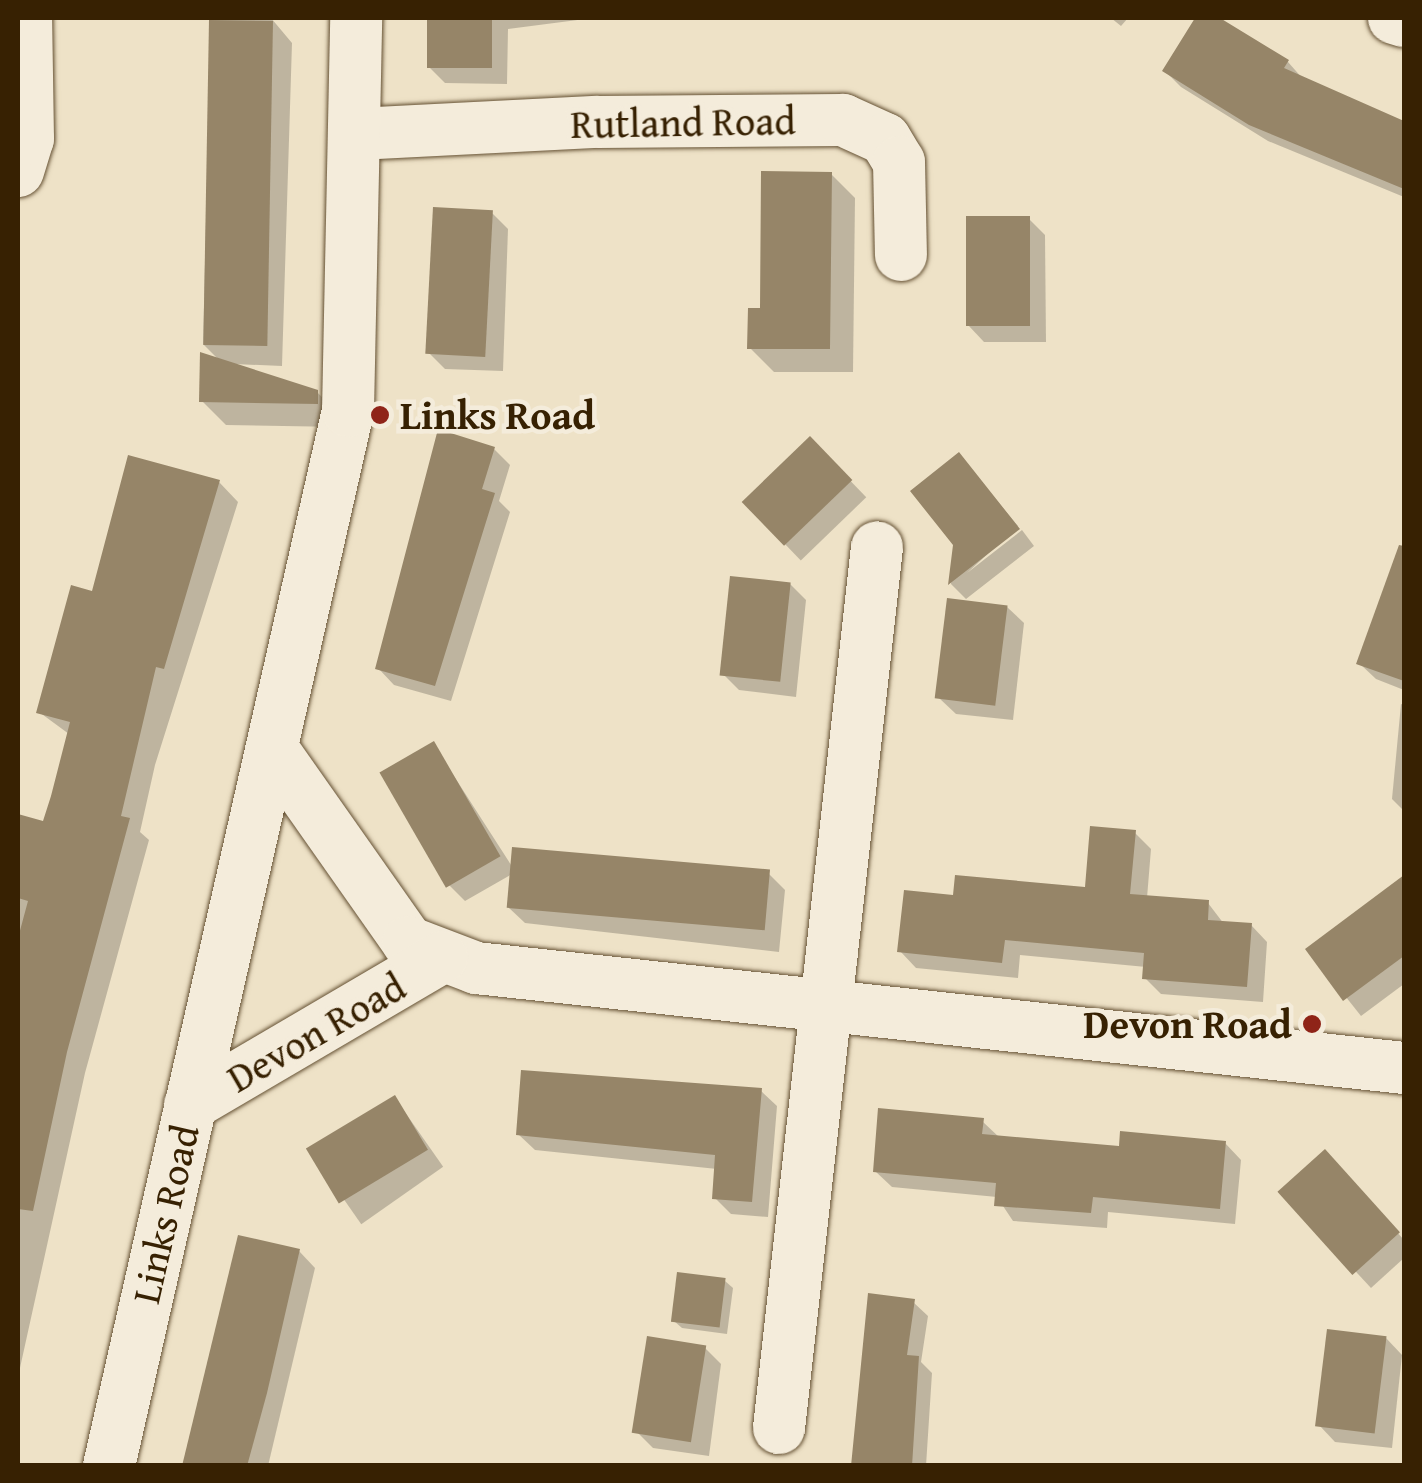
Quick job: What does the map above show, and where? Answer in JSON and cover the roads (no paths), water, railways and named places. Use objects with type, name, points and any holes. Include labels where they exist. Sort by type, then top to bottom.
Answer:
[{"type":"street","points":[[18,170],[28,138],[26,18]]},
{"type":"street","name":"Links Road","points":[[109,1466],[348,411],[357,134],[356,18]]},
{"type":"street","points":[[1394,18],[1404,22]]},
{"type":"street","name":"Rutland Road","points":[[357,134],[598,122],[844,120],[886,139],[899,162],[901,255]]},
{"type":"street","points":[[780,1428],[877,547]]},
{"type":"street","name":"Devon Road","points":[[273,750],[408,942],[476,968],[828,1002],[1404,1068]]},
{"type":"street","name":"Devon Road","points":[[190,1106],[442,957]]},
{"type":"place","name":"Links Road","points":[[380,415]]},
{"type":"place","name":"Devon Road","points":[[1312,1024]]}]
